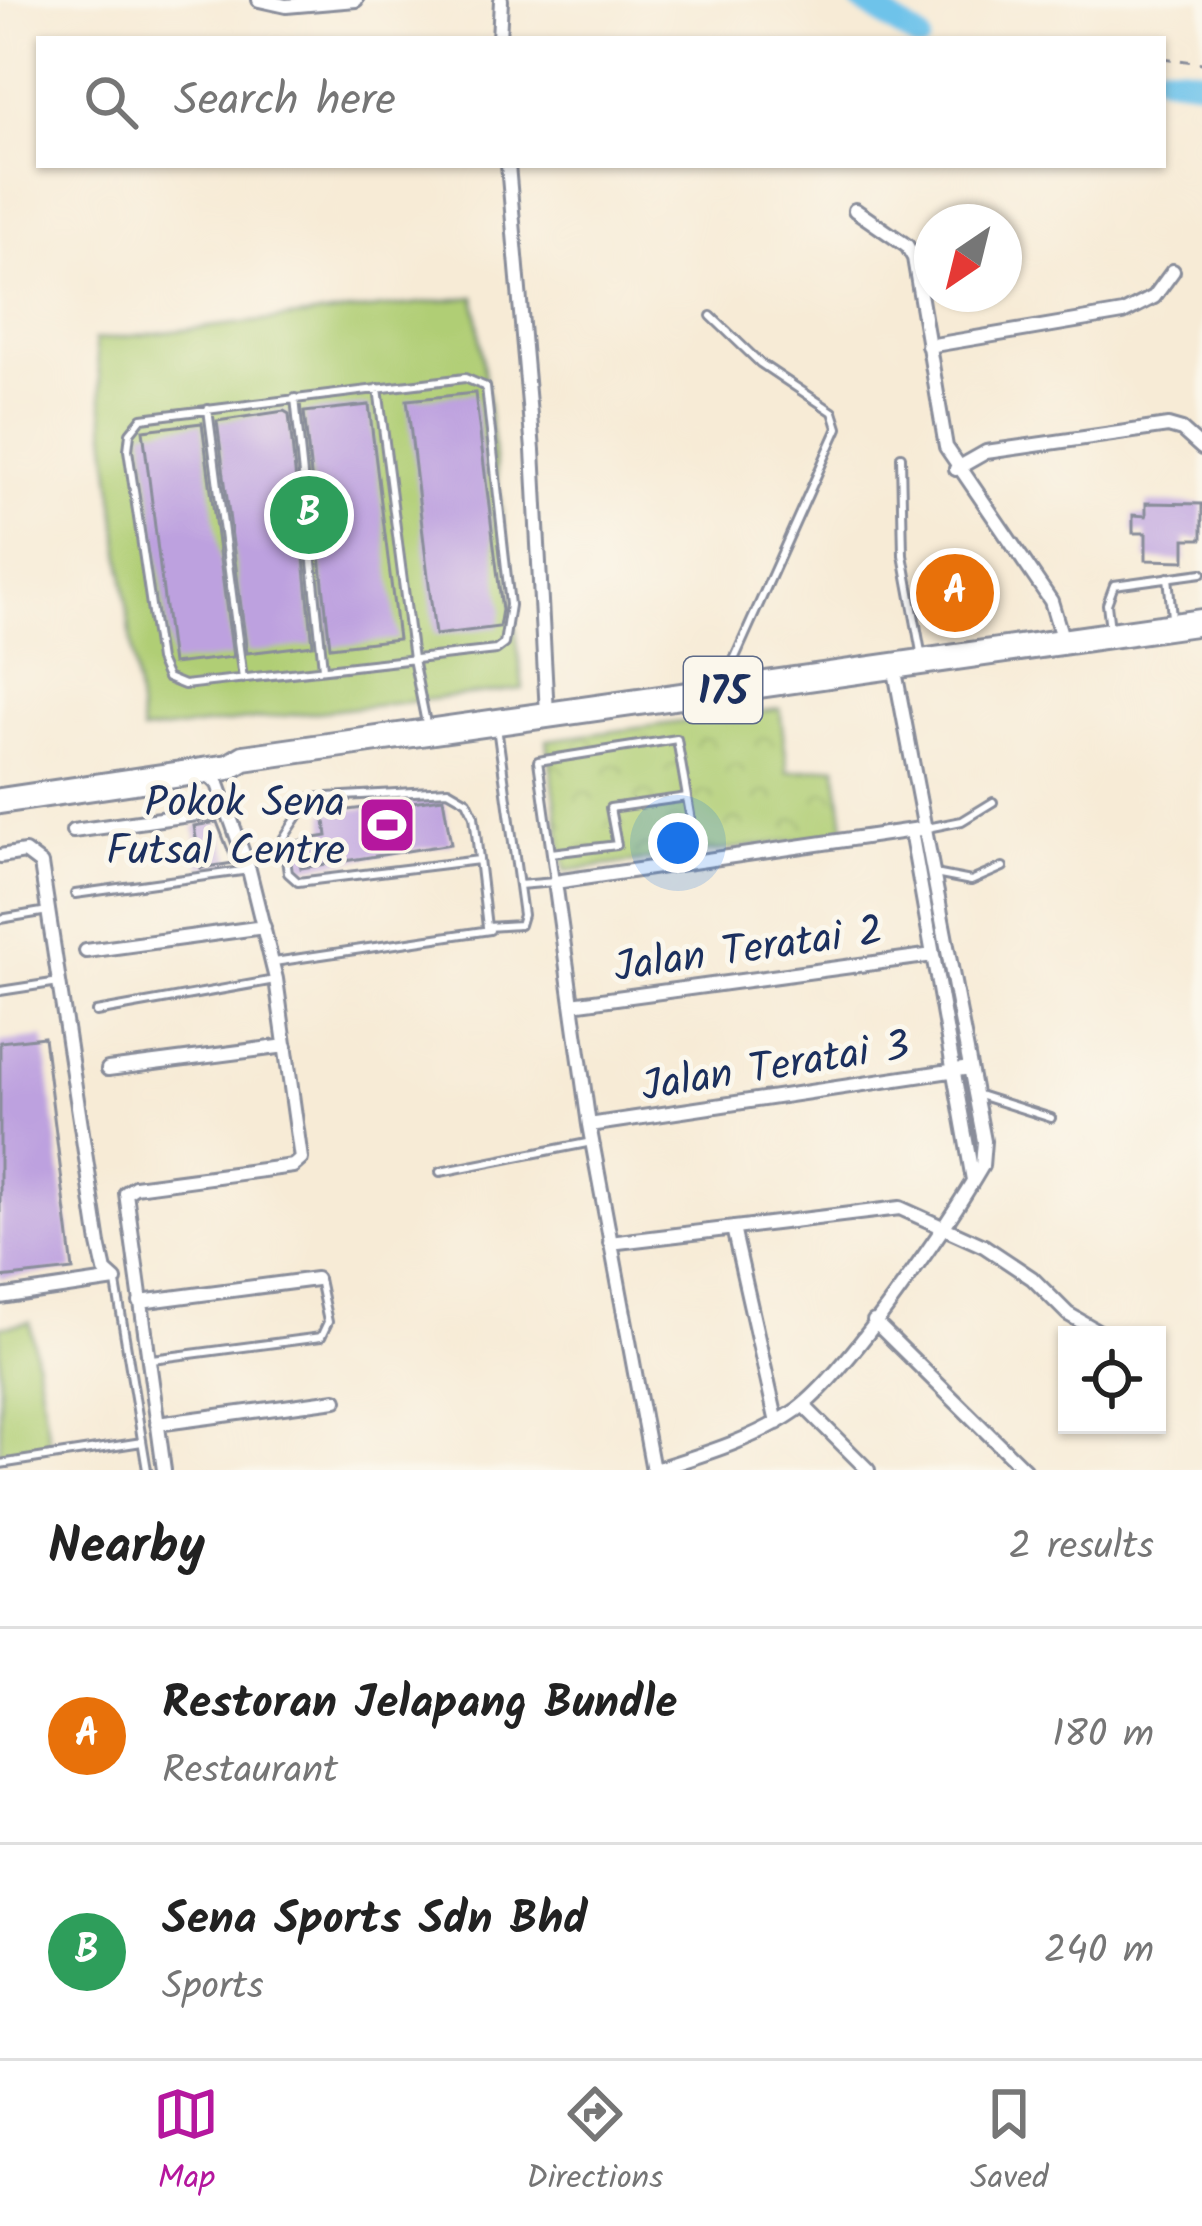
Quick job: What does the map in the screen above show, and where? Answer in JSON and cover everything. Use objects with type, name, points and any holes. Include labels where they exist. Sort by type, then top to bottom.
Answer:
[{"type":"highway","name":"175","points":[[0,801],[222,770],[428,732],[1202,622]]},
{"type":"highway","name":"175","points":[[0,785],[226,753],[222,770]]},
{"type":"street","points":[[259,0],[286,6],[356,0]]},
{"type":"street","points":[[499,36],[500,0]]},
{"type":"street","points":[[508,168],[532,450],[547,715]]},
{"type":"street","points":[[855,210],[908,246],[946,448],[956,469],[1052,601],[1064,642]]},
{"type":"street","points":[[928,346],[1123,313],[1154,297],[1173,271]]},
{"type":"street","points":[[956,469],[986,452],[1168,426],[1182,430],[1202,448]]},
{"type":"street","points":[[895,666],[927,828],[975,1094],[983,1158],[973,1181],[874,1322],[803,1405],[734,1444],[653,1470],[589,1125],[556,881],[927,828]]},
{"type":"street","points":[[164,1470],[126,1193],[134,1186],[300,1162],[276,980],[250,870],[226,810],[222,770]]},
{"type":"street","points":[[73,831],[226,810]]},
{"type":"street","points":[[911,831],[973,1181]]},
{"type":"street","points":[[0,856],[25,853],[37,859],[99,1244],[105,1271],[115,1280]]},
{"type":"street","points":[[86,952],[264,927]]},
{"type":"street","name":"Jalan Teratai 2","points":[[572,1004],[933,955]]},
{"type":"street","points":[[108,1069],[286,1046]]},
{"type":"street","name":"Jalan Teratai 3","points":[[589,1125],[970,1068]]},
{"type":"street","points":[[610,1243],[886,1207],[942,1224],[1010,1263],[1068,1314],[1089,1326]]},
{"type":"street","points":[[733,1228],[777,1423]]},
{"type":"street","points":[[140,1302],[316,1279]]},
{"type":"street","points":[[0,1298],[115,1280]]},
{"type":"street","points":[[874,1322],[1025,1470]]},
{"type":"street","points":[[157,1424],[336,1400]]},
{"type":"street","points":[[803,1405],[868,1470]]},
{"type":"lane","points":[[711,316],[760,363],[833,412],[838,428],[720,690]]},
{"type":"lane","points":[[472,377],[486,387],[510,605],[508,635],[496,650],[243,679],[184,685],[162,671],[128,450],[130,433],[142,418],[378,388],[472,377]]},
{"type":"lane","points":[[378,388],[412,659],[428,732]]},
{"type":"lane","points":[[295,398],[322,668]]},
{"type":"lane","points":[[208,408],[243,679]]},
{"type":"lane","points":[[901,456],[903,555],[923,662]]},
{"type":"lane","points":[[1111,635],[1106,615],[1114,585],[1202,574]]},
{"type":"lane","points":[[1168,577],[1172,627]]},
{"type":"lane","points":[[272,962],[522,923],[496,722]]},
{"type":"lane","points":[[519,885],[556,881],[538,760],[677,740],[698,862]]},
{"type":"lane","points":[[479,860],[298,882],[288,872],[284,838],[298,810],[316,796],[440,788],[460,795],[472,808],[490,930]]},
{"type":"lane","points":[[551,853],[617,845],[610,808],[687,797]]},
{"type":"lane","points":[[927,828],[962,820],[993,802]]},
{"type":"lane","points":[[935,874],[971,881],[1003,867]]},
{"type":"lane","points":[[75,894],[250,870]]},
{"type":"lane","points":[[0,920],[48,911]]},
{"type":"lane","points":[[96,1012],[276,980]]},
{"type":"lane","points":[[0,992],[59,982]]},
{"type":"lane","points":[[975,1094],[1051,1118]]},
{"type":"lane","points":[[440,1172],[592,1142]]},
{"type":"lane","points":[[148,1359],[321,1337],[327,1312],[322,1282],[316,1279]]},
{"type":"lane","points":[[115,1280],[147,1470]]},
{"type":"lane","points":[[0,1464],[142,1442]]},
{"type":"path","points":[[1166,58],[1202,63]]},
{"type":"green space","points":[[475,297],[523,689],[142,732],[95,340]]},
{"type":"green space","points":[[780,709],[788,772],[836,766],[845,834],[565,871],[547,740]]},
{"type":"green space","points":[[30,1322],[50,1446],[0,1454],[0,1327]]},
{"type":"building","points":[[475,393],[502,610],[499,627],[435,635],[407,400]]},
{"type":"building","points":[[369,405],[398,639],[330,647],[304,412]]},
{"type":"building","points":[[289,414],[313,645],[247,653],[217,421]]},
{"type":"building","points":[[202,423],[233,657],[172,664],[143,430]]},
{"type":"building","points":[[1146,503],[1202,504],[1202,539],[1185,539],[1185,561],[1146,560],[1146,533],[1133,533],[1133,515],[1146,516]]},
{"type":"building","name":"Pokok Sena Futsal Centre","points":[[443,798],[451,844],[301,868],[296,841],[327,836],[324,813]]},
{"type":"building","points":[[217,822],[233,863],[201,868],[194,826]]},
{"type":"building","points":[[44,1037],[73,1270],[0,1278],[0,1042]]},
{"type":"waterway","points":[[861,0],[915,36]]},
{"type":"waterway","points":[[1166,75],[1202,80]]},
{"type":"place","name":"Sena Sports Sdn Bhd","points":[[309,515]]},
{"type":"place","name":"Restoran Jelapang Bundle","points":[[955,593]]},
{"type":"place","name":"Pokok Sena Futsal Centre","points":[[387,825]]}]
